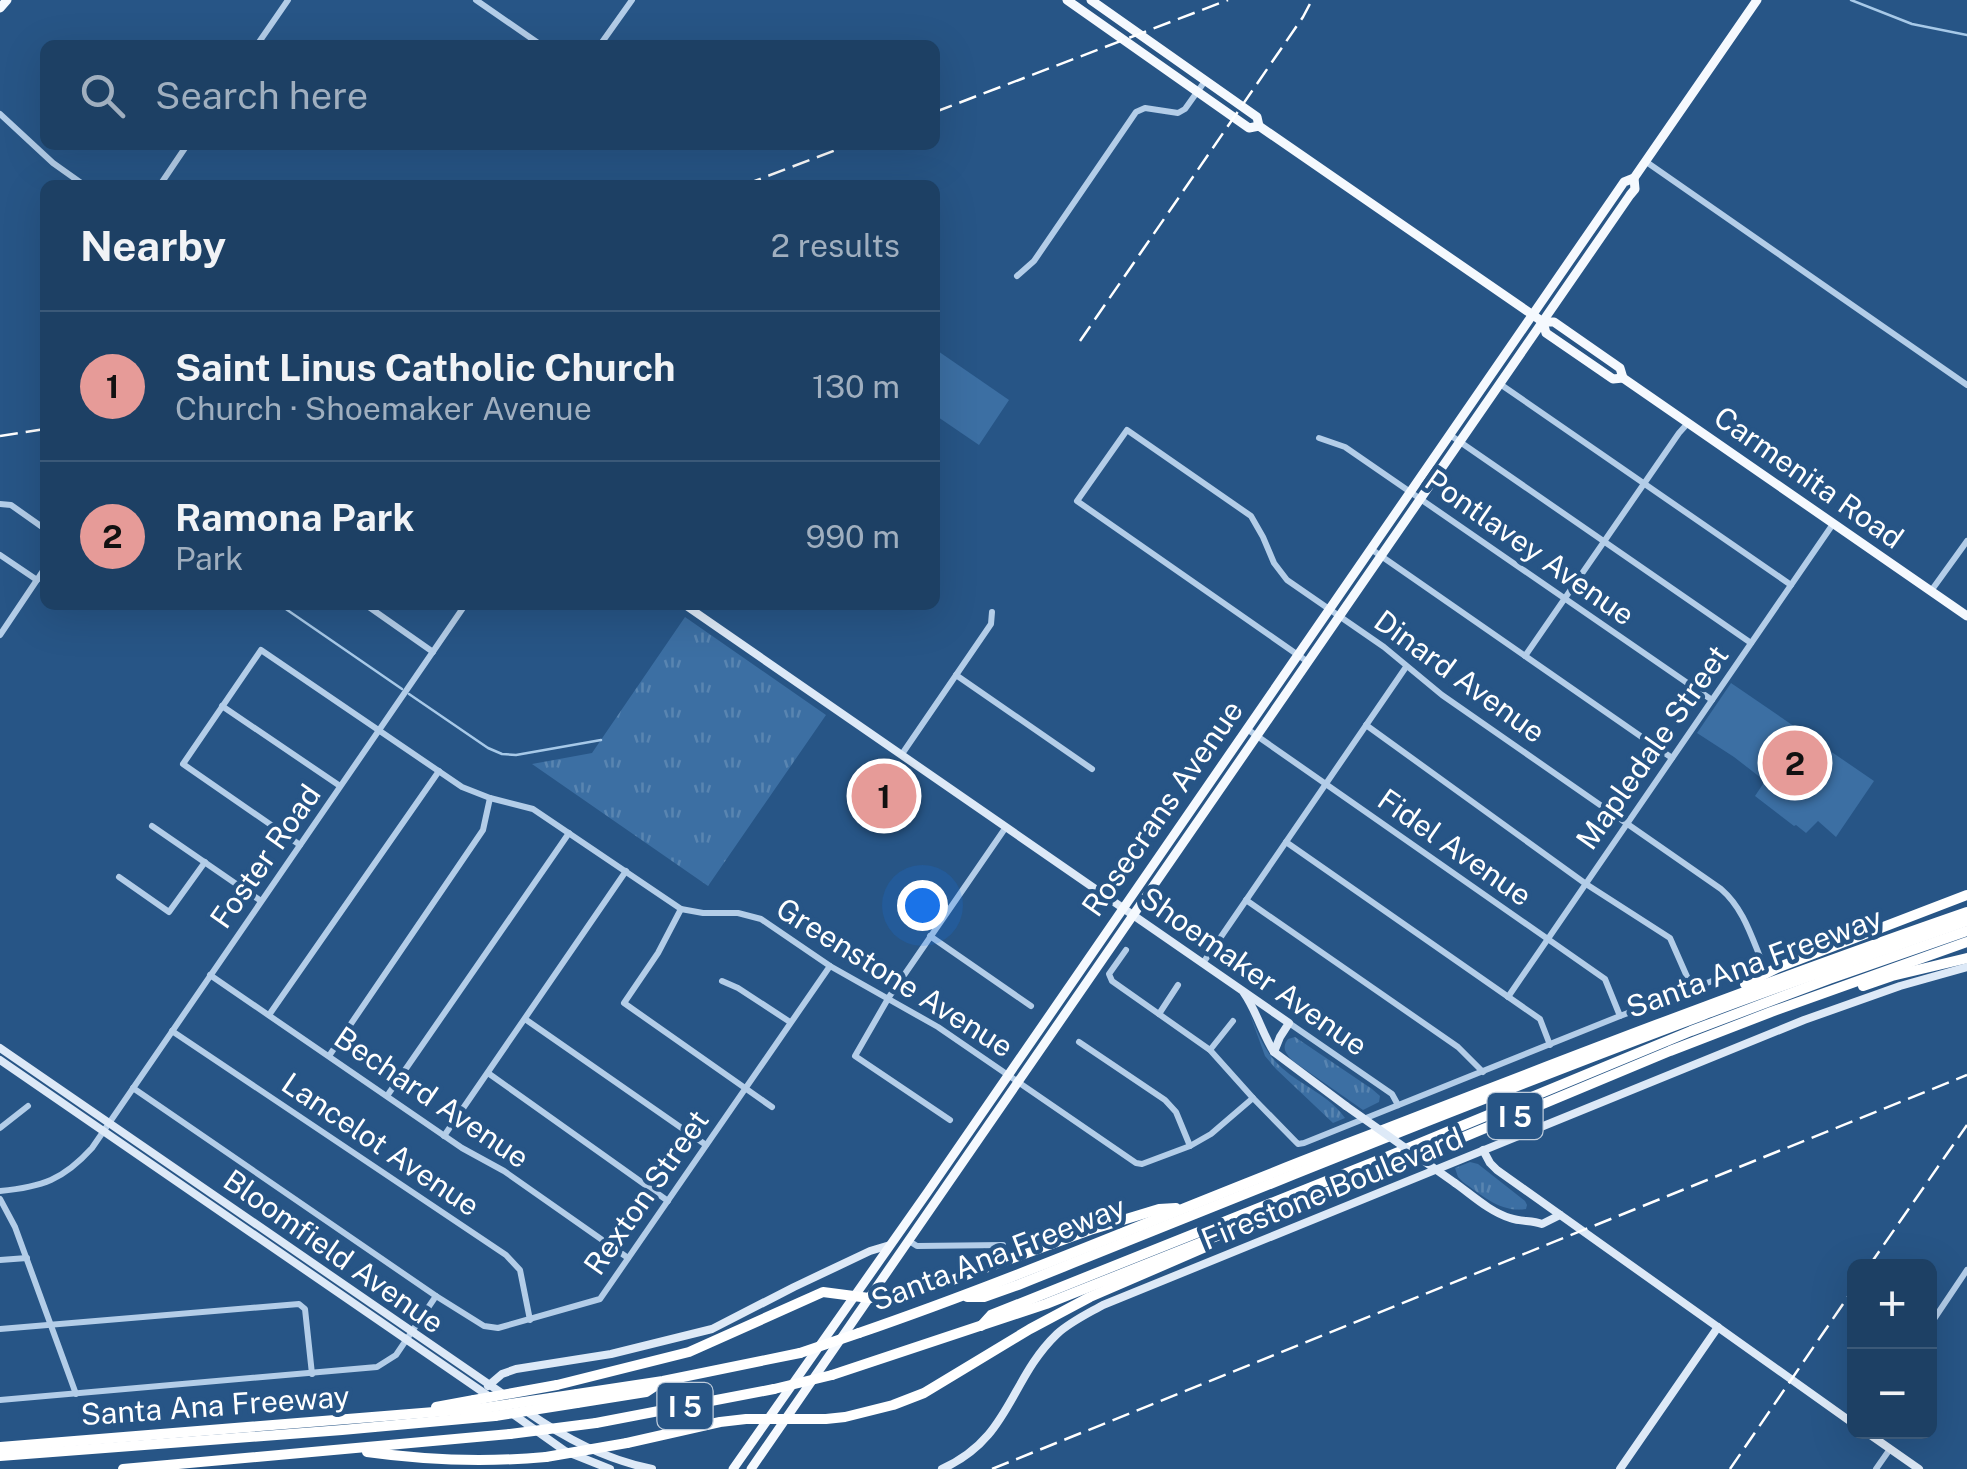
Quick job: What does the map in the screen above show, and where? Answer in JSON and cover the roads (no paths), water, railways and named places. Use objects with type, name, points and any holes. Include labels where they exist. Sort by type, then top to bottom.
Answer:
[{"type":"highway","points":[[1697,1008],[1779,968],[1967,895]]},
{"type":"highway","name":"Santa Ana Freeway","points":[[0,1447],[384,1418],[483,1396],[577,1399],[800,1353],[961,1297],[1697,1008],[1967,912]]},
{"type":"highway","points":[[961,1297],[984,1297],[1018,1286],[1609,1050],[1967,921]]},
{"type":"highway","points":[[980,1327],[991,1315],[1691,1031],[1967,931]]},
{"type":"highway","name":"Santa Ana Freeway","points":[[122,1469],[510,1434],[774,1390],[832,1375],[1062,1298],[1411,1160],[1670,1051],[1967,942]]},
{"type":"highway","points":[[1771,1012],[1967,958]]},
{"type":"highway","points":[[483,1396],[557,1385],[688,1352],[824,1292],[852,1298],[911,1295],[1090,1230],[1159,1209],[1187,1207]]},
{"type":"highway","points":[[352,1450],[410,1458],[546,1457],[627,1444],[720,1422],[845,1417],[893,1405],[924,1393],[1090,1297],[1194,1254],[1259,1220]]},
{"type":"highway","points":[[0,1456],[496,1416],[577,1399]]},
{"type":"main road","points":[[0,8],[7,0]]},
{"type":"main road","name":"Carmenita Road","points":[[1067,0],[1249,128],[1259,126]]},
{"type":"main road","name":"Carmenita Road","points":[[1091,0],[1257,117],[1259,126],[1543,322],[1554,322],[1620,368],[1623,378],[1967,616]]},
{"type":"main road","name":"Rosecrans Avenue","points":[[750,1469],[1623,206],[1645,161],[1757,0]]},
{"type":"main road","name":"Rosecrans Avenue","points":[[733,1469],[1624,182],[1634,178]]},
{"type":"main road","points":[[1613,198],[1623,206]]},
{"type":"main road","points":[[1176,832],[1185,840]]},
{"type":"main road","points":[[972,1126],[982,1134]]},
{"type":"main road","points":[[956,1150],[967,1156]]},
{"type":"main road","points":[[939,1176],[949,1182]]},
{"type":"street","points":[[260,40],[288,0]]},
{"type":"street","points":[[476,0],[533,40]]},
{"type":"street","points":[[604,40],[632,0]]},
{"type":"street","points":[[1017,276],[1034,261],[1136,112],[1145,108],[1178,114],[1205,81]]},
{"type":"street","points":[[0,114],[77,180]]},
{"type":"street","points":[[164,180],[184,150]]},
{"type":"street","points":[[1645,161],[1967,385]]},
{"type":"street","points":[[1500,384],[1791,586]]},
{"type":"street","points":[[1525,656],[1688,424]]},
{"type":"street","name":"Dinard Avenue","points":[[1298,656],[1077,501],[1126,430],[1246,512],[1258,525],[1279,572],[1456,704],[1729,896],[1746,921],[1762,962]]},
{"type":"street","points":[[1450,435],[1752,643]]},
{"type":"street","name":"Pontlavey Avenue","points":[[1320,438],[1345,447],[1712,700]]},
{"type":"street","points":[[0,504],[11,505],[40,525]]},
{"type":"street","name":"Mapledale Street","points":[[1508,997],[1834,524]]},
{"type":"street","points":[[1931,592],[1967,541]]},
{"type":"street","points":[[1371,549],[1672,758]]},
{"type":"street","points":[[0,555],[37,580]]},
{"type":"street","points":[[0,634],[40,576]]},
{"type":"street","points":[[380,610],[433,652]]},
{"type":"street","name":"Foster Road","points":[[0,1191],[50,1182],[66,1173],[92,1148],[462,610]]},
{"type":"street","name":"Shoemaker Avenue","points":[[692,610],[1392,1094],[1398,1105]]},
{"type":"street","points":[[902,754],[990,624],[992,612]]},
{"type":"street","points":[[0,616],[8,622]]},
{"type":"street","name":"Greenstone Avenue","points":[[222,706],[261,650],[462,787],[533,809],[681,909],[760,919],[1019,1080],[1136,1163],[1190,1146]]},
{"type":"street","points":[[1298,656],[1308,662]]},
{"type":"street","points":[[1203,962],[1406,667]]},
{"type":"street","points":[[956,675],[1092,769]]},
{"type":"street","points":[[300,844],[182,764],[222,706],[340,786]]},
{"type":"street","points":[[1366,725],[1586,884],[1670,938],[1692,988]]},
{"type":"street","name":"Fidel Avenue","points":[[1247,729],[1605,979],[1620,1016]]},
{"type":"street","points":[[269,1015],[439,771]]},
{"type":"street","points":[[329,1056],[483,830],[490,798]]},
{"type":"street","points":[[152,826],[261,901]]},
{"type":"street","points":[[950,1120],[856,1056],[889,998],[1006,826]]},
{"type":"street","points":[[387,1096],[569,833]]},
{"type":"street","points":[[1286,842],[1540,1020],[1550,1045]]},
{"type":"street","points":[[118,877],[170,912],[205,862]]},
{"type":"street","points":[[444,1136],[626,871]]},
{"type":"street","points":[[1246,900],[1458,1047],[1483,1073]]},
{"type":"street","points":[[681,909],[658,953],[624,1002],[772,1108]]},
{"type":"street","points":[[930,936],[1030,1006]]},
{"type":"street","points":[[1079,1042],[1165,1100],[1176,1112],[1190,1146],[1224,1126],[1253,1098],[1210,1050],[1109,978],[1126,950]]},
{"type":"street","name":"Firestone Boulevard","points":[[1253,1098],[1298,1144],[1304,1143],[1762,962]]},
{"type":"street","name":"Rexton Street","points":[[132,1088],[436,1296],[484,1326],[498,1328],[600,1299],[830,966]]},
{"type":"street","name":"Firestone Boulevard","points":[[942,1469],[967,1456],[996,1428],[1041,1353],[1057,1335],[1103,1305],[1804,1020],[1967,967]]},
{"type":"street","name":"Bechard Avenue","points":[[210,975],[628,1258]]},
{"type":"street","points":[[722,981],[790,1022]]},
{"type":"street","points":[[1159,1014],[1178,985]]},
{"type":"street","points":[[1242,989],[1274,1052]]},
{"type":"street","points":[[525,1019],[706,1145]]},
{"type":"street","points":[[1210,1050],[1233,1021]]},
{"type":"street","points":[[1274,1052],[1289,1023]]},
{"type":"street","name":"Lancelot Avenue","points":[[172,1031],[506,1254],[520,1270],[530,1320]]},
{"type":"street","name":"Bloomfield Avenue","points":[[0,1048],[102,1132],[162,1166],[409,1336],[483,1396],[565,1451],[602,1468]]},
{"type":"street","name":"Shoemaker Avenue","points":[[1274,1052],[1505,1216],[1536,1221]]},
{"type":"street","name":"Bloomfield Avenue","points":[[0,1060],[109,1122],[162,1166]]},
{"type":"street","points":[[488,1073],[668,1201]]},
{"type":"street","points":[[0,1128],[28,1106]]},
{"type":"street","points":[[1483,1150],[1492,1166],[1847,1419]]},
{"type":"street","points":[[0,1199],[15,1227],[76,1394]]},
{"type":"street","points":[[1547,1206],[1536,1221],[1542,1224],[1560,1215]]},
{"type":"street","points":[[909,1241],[916,1246],[1003,1245]]},
{"type":"street","points":[[483,1396],[502,1374],[516,1369],[610,1354],[712,1329],[890,1245]]},
{"type":"street","points":[[0,1260],[26,1258]]},
{"type":"street","points":[[1937,1315],[1967,1270]]},
{"type":"street","points":[[0,1400],[377,1366],[396,1354],[436,1296]]},
{"type":"street","points":[[0,1330],[299,1304],[305,1309],[312,1374]]},
{"type":"street","points":[[1620,1469],[1718,1328]]},
{"type":"street","name":"Bloomfield Avenue","points":[[483,1396],[574,1443],[652,1469]]},
{"type":"street","points":[[1876,1439],[1919,1469]]},
{"type":"street","points":[[1876,1469],[1890,1449]]},
{"type":"street","points":[[602,1468],[607,1457]]},
{"type":"waterway","points":[[1851,0],[1912,24],[1967,35]]},
{"type":"waterway","points":[[287,610],[402,689]]},
{"type":"waterway","points":[[409,694],[502,754],[601,740]]},
{"type":"railway","points":[[940,110],[1228,0]]},
{"type":"railway","points":[[1080,341],[1312,0]]},
{"type":"railway","points":[[757,180],[836,150]]},
{"type":"railway","points":[[0,436],[40,430]]},
{"type":"railway","points":[[992,1469],[1967,1075]]},
{"type":"railway","points":[[1874,1259],[1967,1125]]},
{"type":"railway","points":[[1730,1469],[1847,1298]]},
{"type":"place","name":"Ramona Park","points":[[1795,763]]},
{"type":"place","name":"Saint Linus Catholic Church","points":[[884,796]]}]
